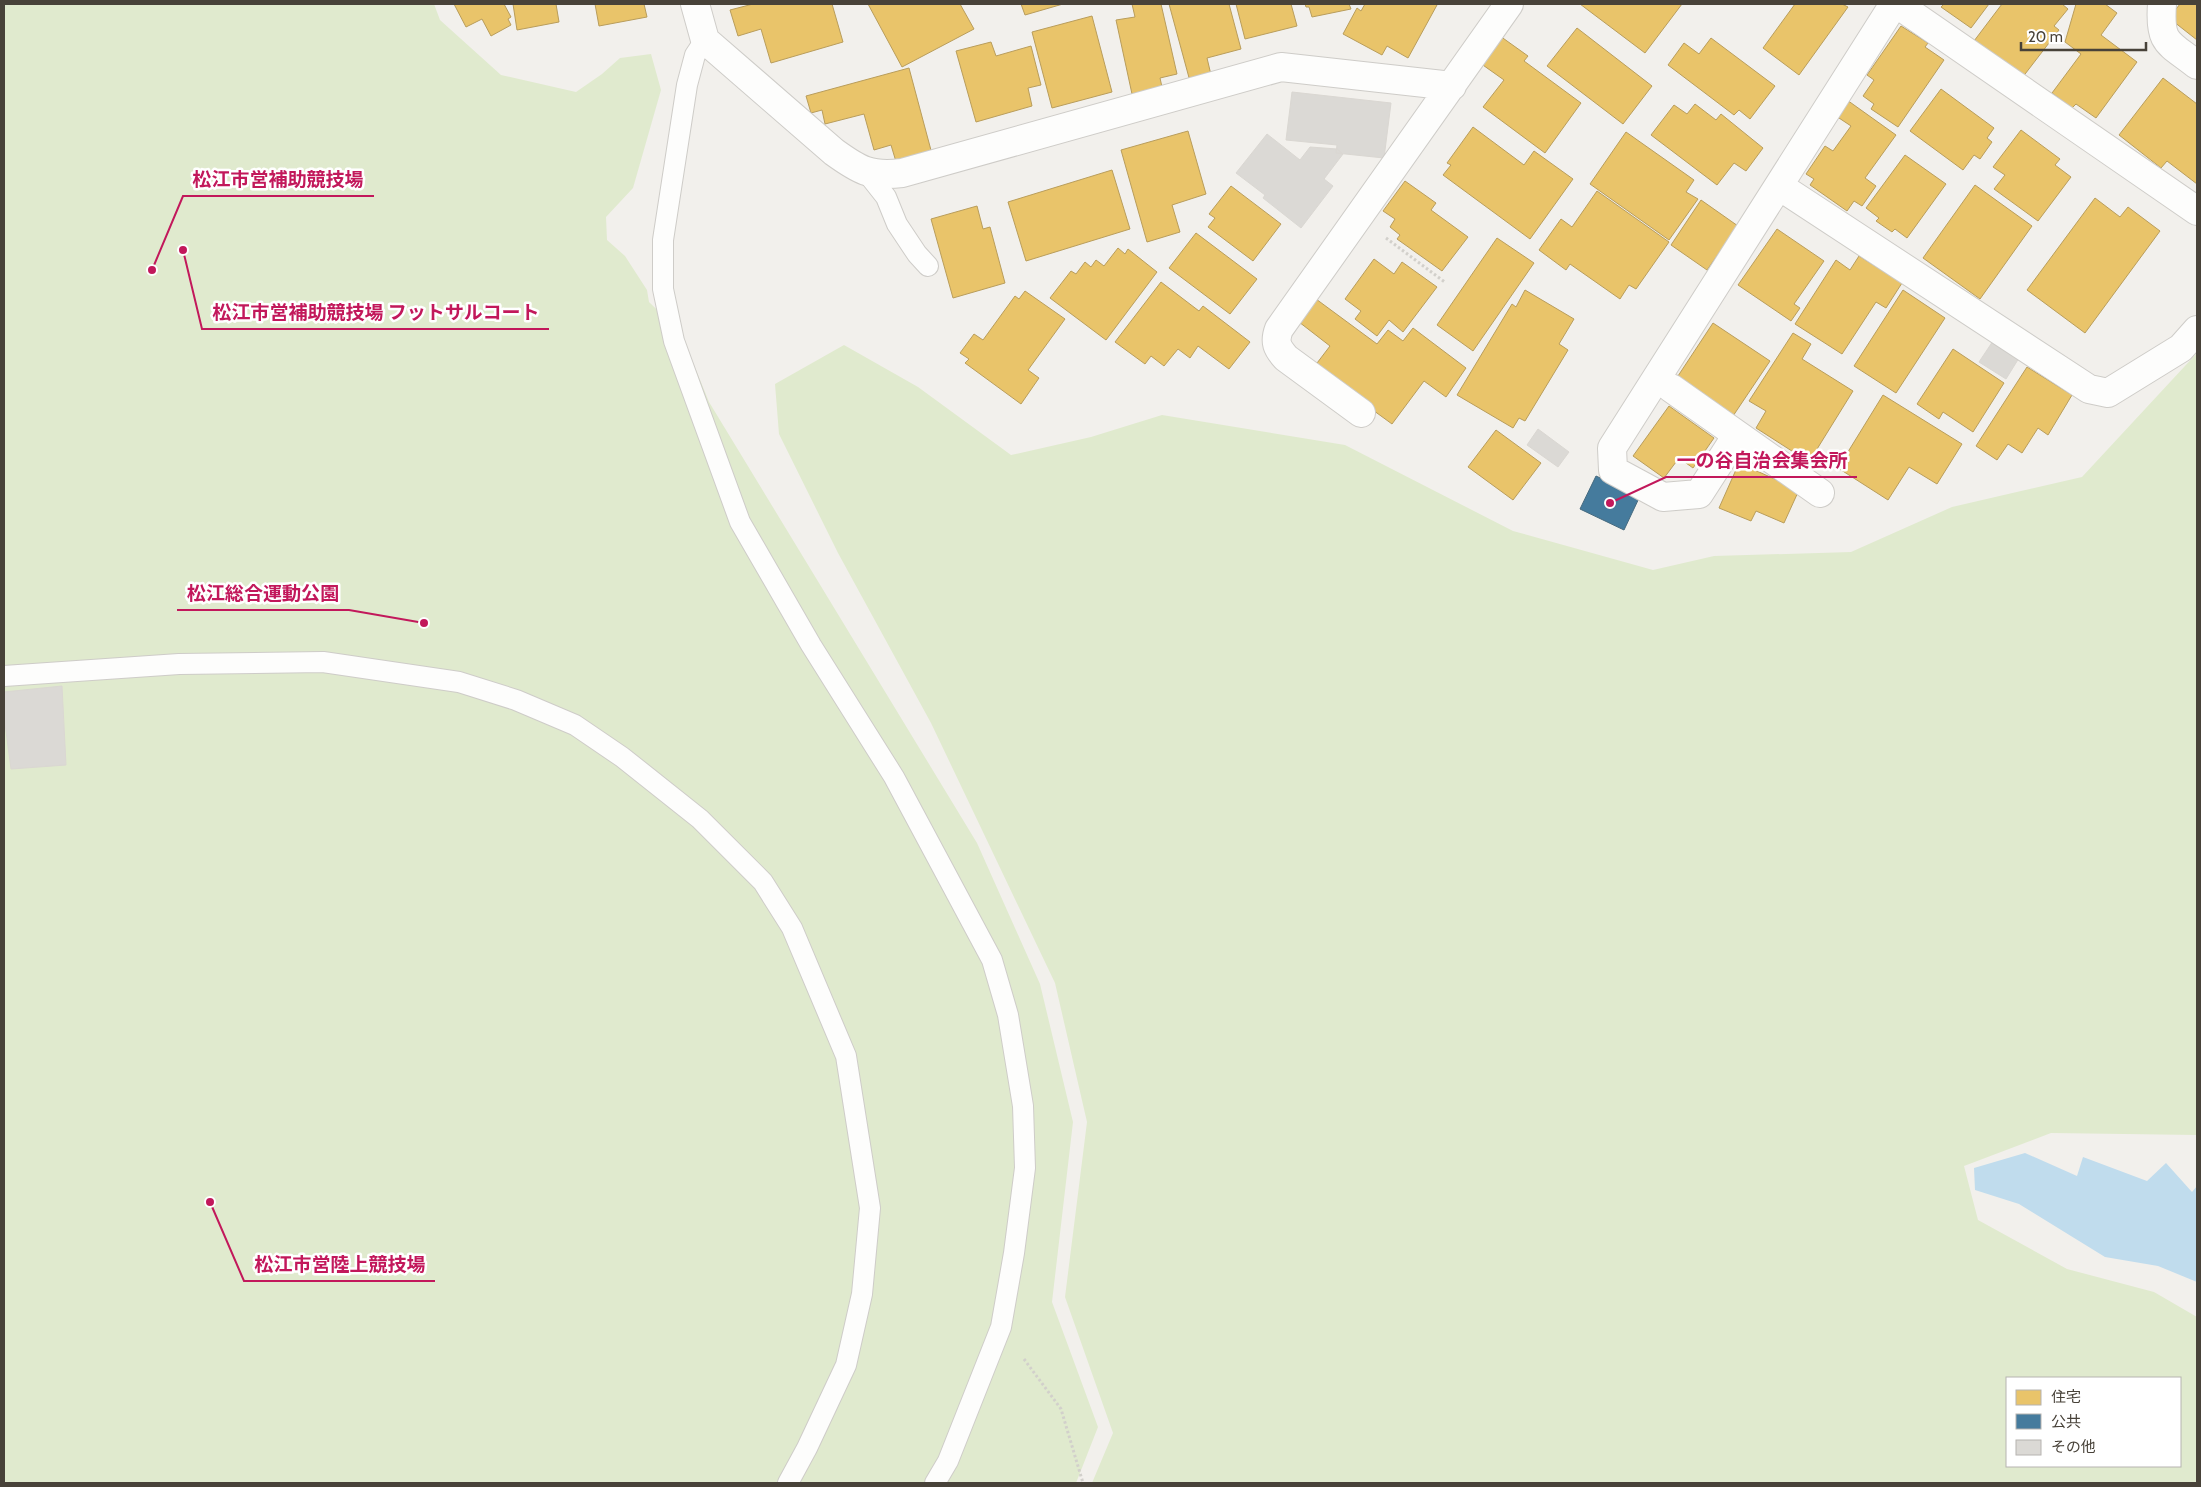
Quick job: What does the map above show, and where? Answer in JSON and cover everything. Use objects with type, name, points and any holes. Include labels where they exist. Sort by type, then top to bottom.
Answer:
[{"type":"street","points":[[695,4],[705,40],[834,152],[866,173],[884,176],[902,173],[1281,67],[1452,86]]},
{"type":"street","points":[[1362,413],[1286,358],[1278,350],[1275,339],[1278,329],[1509,4]]},
{"type":"street","points":[[1737,435],[1699,494],[1663,496],[1613,470],[1612,448],[1895,4],[2197,212]]},
{"type":"street","points":[[2162,4],[2160,27],[2165,38],[2197,65]]},
{"type":"street","points":[[1779,186],[2089,389],[2108,393],[2182,348],[2197,330]]},
{"type":"street","points":[[1670,388],[1820,493]]},
{"type":"lane","points":[[705,40],[694,55],[663,240],[664,288],[674,341],[740,522],[811,645],[894,777],[992,960],[1008,1015],[1023,1106],[1026,1168],[1001,1327],[948,1461],[935,1483]]},
{"type":"lane","points":[[866,173],[886,197],[898,224],[917,254],[928,266]]},
{"type":"lane","points":[[4,676],[178,664],[323,662],[459,682],[516,700],[575,726],[622,757],[700,819],[763,882],[792,928],[846,1056],[870,1208],[862,1294],[846,1365],[807,1448],[788,1483]]},
{"type":"path","points":[[1378,232],[1446,283]]},
{"type":"path","points":[[1001,1327],[1061,1409],[1083,1483]]},
{"type":"green space","points":[[4,4],[434,4],[440,20],[501,75],[576,92],[602,74],[620,58],[651,54],[661,90],[633,188],[606,217],[607,240],[625,256],[647,290],[649,302],[681,333],[709,402],[977,843],[1040,984],[1073,1122],[1052,1302],[1098,1427],[1076,1483],[4,1483]]},
{"type":"green space","points":[[844,345],[918,387],[1011,455],[1091,437],[1162,415],[1345,445],[1513,531],[1653,570],[1714,556],[1851,552],[1952,507],[2082,477],[2197,353],[2197,1135],[2051,1133],[1964,1166],[1978,1220],[2067,1269],[2154,1292],[2197,1317],[2197,1483],[1092,1483],[1113,1433],[1065,1297],[1087,1122],[1055,983],[931,723],[838,553],[779,434],[775,384]]},
{"type":"water","points":[[2025,1153],[2077,1176],[2083,1157],[2147,1181],[2166,1163],[2192,1192],[2197,1186],[2197,1282],[2158,1266],[2105,1257],[2019,1204],[1975,1190],[1974,1168]]},
{"type":"building: 住宅","points":[[454,4],[504,4],[511,17],[508,19],[511,25],[491,36],[482,19],[466,27]]},
{"type":"building: 住宅","points":[[513,4],[556,4],[559,22],[517,30]]},
{"type":"building: 住宅","points":[[595,4],[644,4],[647,17],[599,26]]},
{"type":"building: 住宅","points":[[753,4],[832,4],[843,42],[771,63],[761,29],[738,36],[730,10]]},
{"type":"building: 住宅","points":[[868,4],[960,4],[974,29],[902,67]]},
{"type":"building: 住宅","points":[[1021,4],[1063,4],[1025,15]]},
{"type":"building: 住宅","points":[[1132,4],[1161,4],[1177,74],[1160,78],[1162,87],[1132,94],[1116,20],[1135,17]]},
{"type":"building: 住宅","points":[[1169,4],[1229,4],[1241,49],[1207,58],[1212,79],[1191,85]]},
{"type":"building: 住宅","points":[[1236,4],[1291,4],[1297,26],[1245,39]]},
{"type":"building: 住宅","points":[[1305,4],[1349,4],[1351,9],[1312,17],[1309,7],[1306,7]]},
{"type":"building: 住宅","points":[[1365,4],[1437,5],[1408,58],[1387,46],[1382,55],[1343,34],[1357,8],[1361,11]]},
{"type":"building: 住宅","points":[[1580,4],[1682,4],[1645,53]]},
{"type":"building: 住宅","points":[[1795,4],[1842,4],[1848,7],[1799,75],[1763,48]]},
{"type":"building: 住宅","points":[[1944,4],[1989,4],[1971,28],[1941,7]]},
{"type":"building: 住宅","points":[[2002,4],[2062,4],[2068,9],[2054,26],[2059,30],[2022,78],[1974,41]]},
{"type":"building: 住宅","points":[[2076,4],[2105,4],[2117,13],[2101,35],[2137,62],[2096,118],[2076,104],[2072,108],[2052,93],[2081,54],[2065,42]]},
{"type":"building: 住宅","points":[[2180,4],[2197,4],[2197,40],[2169,18]]},
{"type":"building: 住宅","points":[[1092,16],[1112,92],[1052,108],[1032,32]]},
{"type":"building: 住宅","points":[[1901,26],[1928,43],[1925,47],[1944,60],[1898,127],[1871,109],[1874,104],[1863,96],[1874,80],[1867,75]]},
{"type":"building: 住宅","points":[[1577,28],[1652,86],[1623,124],[1547,66]]},
{"type":"building: 住宅","points":[[1500,36],[1528,56],[1524,61],[1581,103],[1545,153],[1483,107],[1504,80],[1480,63]]},
{"type":"building: 住宅","points":[[1711,38],[1775,86],[1750,119],[1739,110],[1734,115],[1668,65],[1684,43],[1699,54]]},
{"type":"building: 住宅","points":[[991,42],[996,56],[1031,46],[1041,85],[1028,88],[1032,106],[976,122],[956,51]]},
{"type":"building: 住宅","points":[[909,68],[932,154],[897,165],[891,145],[874,150],[864,114],[825,124],[822,110],[811,113],[806,96]]},
{"type":"building: 住宅","points":[[2163,78],[2197,104],[2197,184],[2167,161],[2161,168],[2119,135]]},
{"type":"building: 住宅","points":[[1941,89],[1994,128],[1987,138],[1992,142],[1980,159],[1974,155],[1963,170],[1910,131]]},
{"type":"building: 住宅","points":[[1847,100],[1896,135],[1865,178],[1876,186],[1862,206],[1854,201],[1847,211],[1810,185],[1814,179],[1806,174],[1825,146],[1833,151],[1851,126],[1836,116]]},
{"type":"building: 住宅","points":[[1695,104],[1716,120],[1721,114],[1763,148],[1746,171],[1734,163],[1717,185],[1651,135],[1674,105],[1687,114]]},
{"type":"building: 住宅","points":[[1473,127],[1524,165],[1534,151],[1573,179],[1530,239],[1443,175],[1451,165],[1447,163]]},
{"type":"building: 住宅","points":[[2021,130],[2060,159],[2055,165],[2071,177],[2038,221],[1994,189],[2005,175],[1993,167]]},
{"type":"building: 住宅","points":[[1188,131],[1206,194],[1172,205],[1180,232],[1147,242],[1121,150]]},
{"type":"building: 住宅","points":[[1626,132],[1694,180],[1686,192],[1698,199],[1669,240],[1590,184]]},
{"type":"building: 住宅","points":[[1905,155],[1946,184],[1907,238],[1895,229],[1892,232],[1876,221],[1879,218],[1866,208]]},
{"type":"building: 住宅","points":[[1112,170],[1130,229],[1026,261],[1008,202]]},
{"type":"building: 住宅","points":[[1405,181],[1436,203],[1431,210],[1468,237],[1442,271],[1397,239],[1400,235],[1390,227],[1395,219],[1383,211]]},
{"type":"building: 住宅","points":[[1975,185],[2032,226],[1980,299],[1923,258]]},
{"type":"building: 住宅","points":[[1231,186],[1281,224],[1253,261],[1208,227],[1215,218],[1209,214]]},
{"type":"building: 住宅","points":[[1597,191],[1669,242],[1636,289],[1629,285],[1620,299],[1570,264],[1566,270],[1539,250],[1561,219],[1572,227]]},
{"type":"building: 住宅","points":[[2095,198],[2120,217],[2128,207],[2160,231],[2085,333],[2027,290]]},
{"type":"building: 住宅","points":[[1701,200],[1738,226],[1707,270],[1671,245]]},
{"type":"building: 住宅","points":[[977,206],[983,229],[990,227],[1005,283],[953,298],[931,219]]},
{"type":"building: 住宅","points":[[1777,229],[1824,261],[1794,304],[1800,308],[1791,321],[1738,285]]},
{"type":"building: 住宅","points":[[1196,233],[1257,279],[1230,314],[1169,268]]},
{"type":"building: 住宅","points":[[1497,238],[1534,263],[1473,351],[1437,325]]},
{"type":"building: 住宅","points":[[1118,248],[1125,254],[1128,249],[1157,272],[1106,340],[1050,298],[1071,271],[1076,274],[1085,262],[1091,267],[1096,260],[1104,266]]},
{"type":"building: 住宅","points":[[1859,256],[1902,283],[1886,308],[1876,302],[1842,354],[1795,324],[1836,260],[1850,270]]},
{"type":"building: 住宅","points":[[1374,259],[1394,274],[1402,262],[1437,287],[1403,332],[1389,320],[1377,336],[1355,319],[1361,311],[1345,299]]},
{"type":"building: 住宅","points":[[1161,282],[1199,311],[1203,306],[1250,342],[1229,369],[1198,346],[1190,358],[1178,349],[1164,366],[1151,356],[1145,364],[1115,342]]},
{"type":"building: 住宅","points":[[1525,290],[1574,319],[1559,344],[1568,350],[1525,421],[1519,418],[1513,428],[1457,395],[1512,304],[1516,307]]},
{"type":"building: 住宅","points":[[1903,290],[1945,318],[1896,393],[1854,366]]},
{"type":"building: 住宅","points":[[1025,291],[1065,319],[1028,370],[1039,378],[1021,404],[965,363],[969,359],[960,353],[974,334],[983,340],[1015,296],[1019,299]]},
{"type":"building: 住宅","points":[[1316,299],[1377,344],[1388,330],[1403,341],[1413,328],[1466,368],[1446,397],[1424,381],[1392,424],[1314,367],[1330,346],[1299,322]]},
{"type":"building: 住宅","points":[[1713,323],[1770,361],[1733,416],[1676,379]]},
{"type":"building: 住宅","points":[[1793,333],[1811,344],[1802,359],[1853,391],[1809,462],[1756,428],[1766,411],[1749,401]]},
{"type":"building: 住宅","points":[[1953,349],[2004,383],[1973,432],[1943,412],[1939,419],[1917,404]]},
{"type":"building: 住宅","points":[[2027,367],[2072,395],[2048,435],[2038,428],[2022,453],[2008,444],[1997,460],[1976,446]]},
{"type":"building: 住宅","points":[[1883,395],[1962,444],[1937,484],[1909,467],[1888,500],[1838,468]]},
{"type":"building: 住宅","points":[[1669,406],[1714,438],[1693,468],[1679,458],[1664,478],[1633,456]]},
{"type":"building: 住宅","points":[[1496,430],[1541,463],[1513,500],[1468,467]]},
{"type":"building: 住宅","points":[[1739,463],[1799,490],[1784,523],[1756,511],[1751,521],[1719,508]]},
{"type":"building: 公共","points":[[1596,476],[1640,496],[1624,530],[1580,509]]},
{"type":"building: その他","points":[[1292,92],[1391,103],[1384,158],[1336,153],[1337,145],[1286,140]]},
{"type":"building: その他","points":[[1267,134],[1300,160],[1310,147],[1337,149],[1343,154],[1324,179],[1333,186],[1301,228],[1263,198],[1265,195],[1236,173]]},
{"type":"building: その他","points":[[1993,341],[2019,358],[2006,379],[1979,362]]},
{"type":"building: その他","points":[[1538,429],[1569,452],[1558,467],[1527,445]]},
{"type":"building: その他","points":[[62,686],[66,765],[11,769],[4,716],[4,692]]},
{"type":"place","name":"松江市営補助競技場 フットサルコート","points":[[183,250]]},
{"type":"place","name":"松江市営補助競技場","points":[[152,270]]},
{"type":"place","name":"一の谷自治会集会所","points":[[1610,503]]},
{"type":"place","name":"松江総合運動公園","points":[[424,623]]},
{"type":"place","name":"松江市営陸上競技場","points":[[210,1202]]}]
